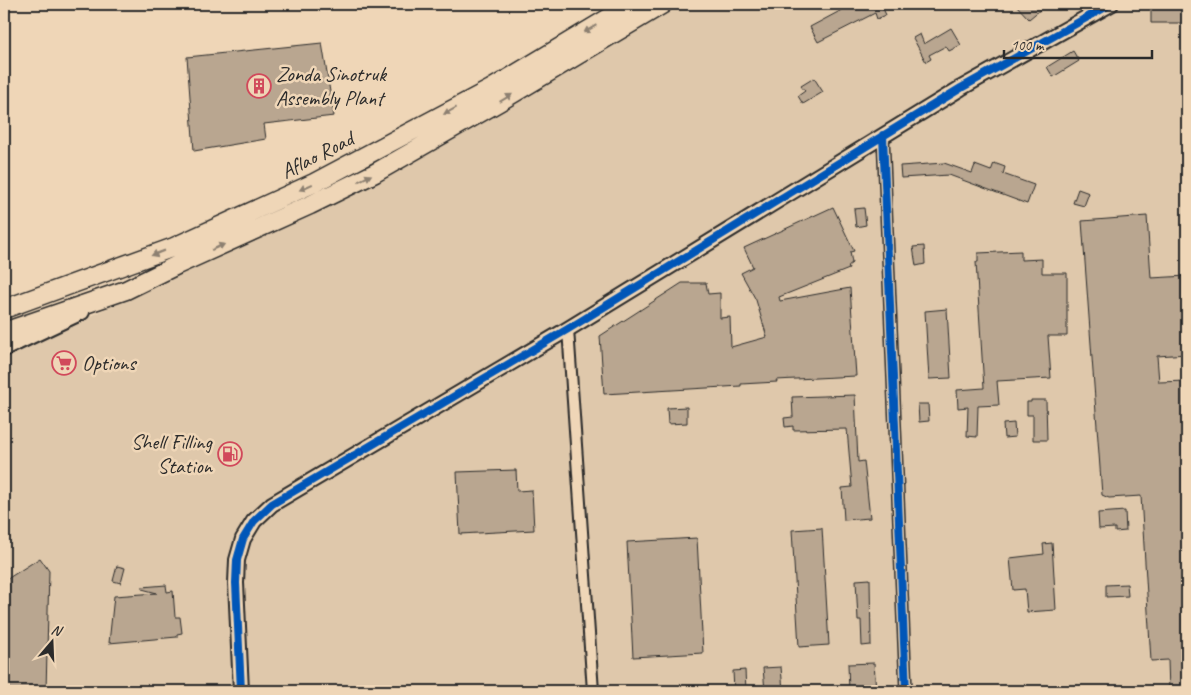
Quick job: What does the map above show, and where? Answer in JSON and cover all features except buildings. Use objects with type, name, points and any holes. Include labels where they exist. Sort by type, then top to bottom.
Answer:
[{"type":"highway","name":"Aflao Road","points":[[4,310],[174,247],[314,183],[491,89],[632,4]]},
{"type":"highway","name":"Aflao Road","points":[[4,332],[126,290],[375,173],[663,4]]},
{"type":"street","points":[[241,691],[236,583],[237,560],[243,539],[254,522],[272,504],[568,329],[969,83],[1111,4]]},
{"type":"street","points":[[883,135],[906,691]]},
{"type":"street","name":"Aflao Road","points":[[4,350],[126,290]]},
{"type":"street","points":[[568,329],[593,691]]},
{"type":"shaded area","points":[[680,4],[1187,4],[1187,691],[4,691],[4,354],[55,333],[188,269],[601,51]]},
{"type":"cycle path","points":[[241,691],[236,583],[237,560],[243,539],[254,521],[272,504],[568,329],[961,88],[1111,4]]},
{"type":"cycle path","points":[[883,135],[906,691]]},
{"type":"place","name":"Zonda Sinotruk Assembly Plant","points":[[259,86]]},
{"type":"place","name":"Options","points":[[64,363]]},
{"type":"place","name":"Shell Filling Station","points":[[230,454]]}]
